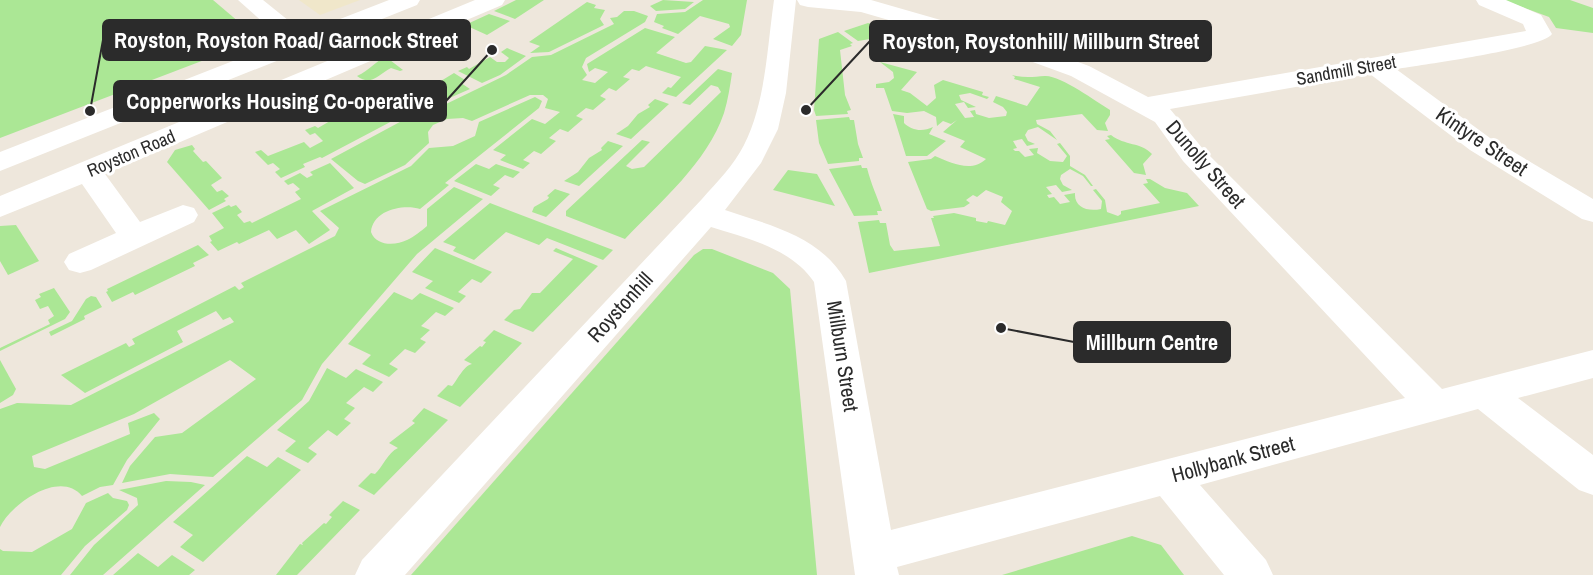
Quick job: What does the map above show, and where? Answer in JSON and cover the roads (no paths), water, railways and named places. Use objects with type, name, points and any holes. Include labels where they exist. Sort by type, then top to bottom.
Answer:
[{"type":"street","points":[[249,0],[302,43]]},
{"type":"street","name":"Royston Road","points":[[0,162],[409,0]]},
{"type":"street","name":"Royston Road","points":[[0,207],[377,51],[494,0]]},
{"type":"street","name":"Roystonhill","points":[[377,575],[705,214],[742,169],[762,136],[769,112],[785,0]]},
{"type":"street","name":"Dunolly Street","points":[[808,0],[863,5],[1054,61],[1080,71],[1146,105],[1171,123],[1193,155],[1435,406]]},
{"type":"street","name":"Sandmill Street","points":[[1146,105],[1525,39],[1540,33],[1533,20],[1487,0]]},
{"type":"street","name":"Kintyre Street","points":[[1374,65],[1480,144],[1593,212]]},
{"type":"street","points":[[87,171],[135,237]]},
{"type":"street","name":"Millburn Street","points":[[705,214],[801,250],[818,263],[830,281],[876,565]]},
{"type":"street","points":[[80,262],[183,215]]},
{"type":"street","name":"Hollybank Street","points":[[876,565],[1168,476],[1593,364]]},
{"type":"street","points":[[1484,393],[1593,478]]},
{"type":"street","points":[[1168,476],[1251,575]]},
{"type":"place","name":"Copperworks Housing Co-operative","points":[[492,50]]},
{"type":"place","name":"Royston, Roystonhill/ Millburn Street","points":[[806,110]]},
{"type":"place","name":"Royston, Royston Road/ Garnock Street","points":[[90,111]]},
{"type":"place","name":"Millburn Centre","points":[[1001,328]]}]
